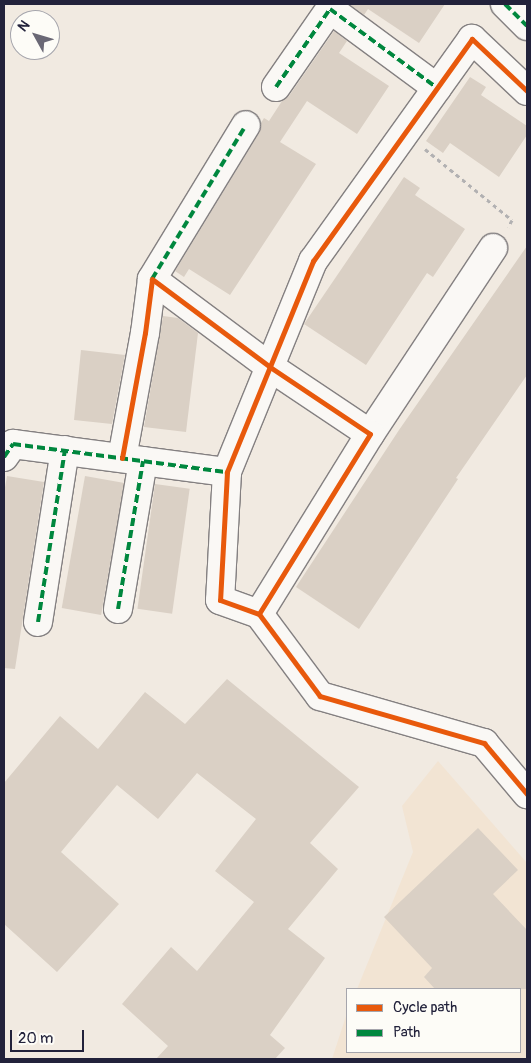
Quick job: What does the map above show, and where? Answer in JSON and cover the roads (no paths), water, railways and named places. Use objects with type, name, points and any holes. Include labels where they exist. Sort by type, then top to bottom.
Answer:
[{"type":"street","points":[[505,4],[527,26]]},
{"type":"street","points":[[276,87],[332,6],[437,88]]},
{"type":"street","points":[[527,91],[472,39],[313,261],[227,472],[220,600],[259,614],[320,696],[484,743],[527,794]]},
{"type":"street","points":[[118,609],[152,279],[246,126]]},
{"type":"street","points":[[259,614],[370,434],[493,248]]},
{"type":"street","points":[[152,279],[270,367],[370,434]]},
{"type":"street","points":[[4,457],[13,444],[227,472]]},
{"type":"street","points":[[38,622],[65,450]]}]
